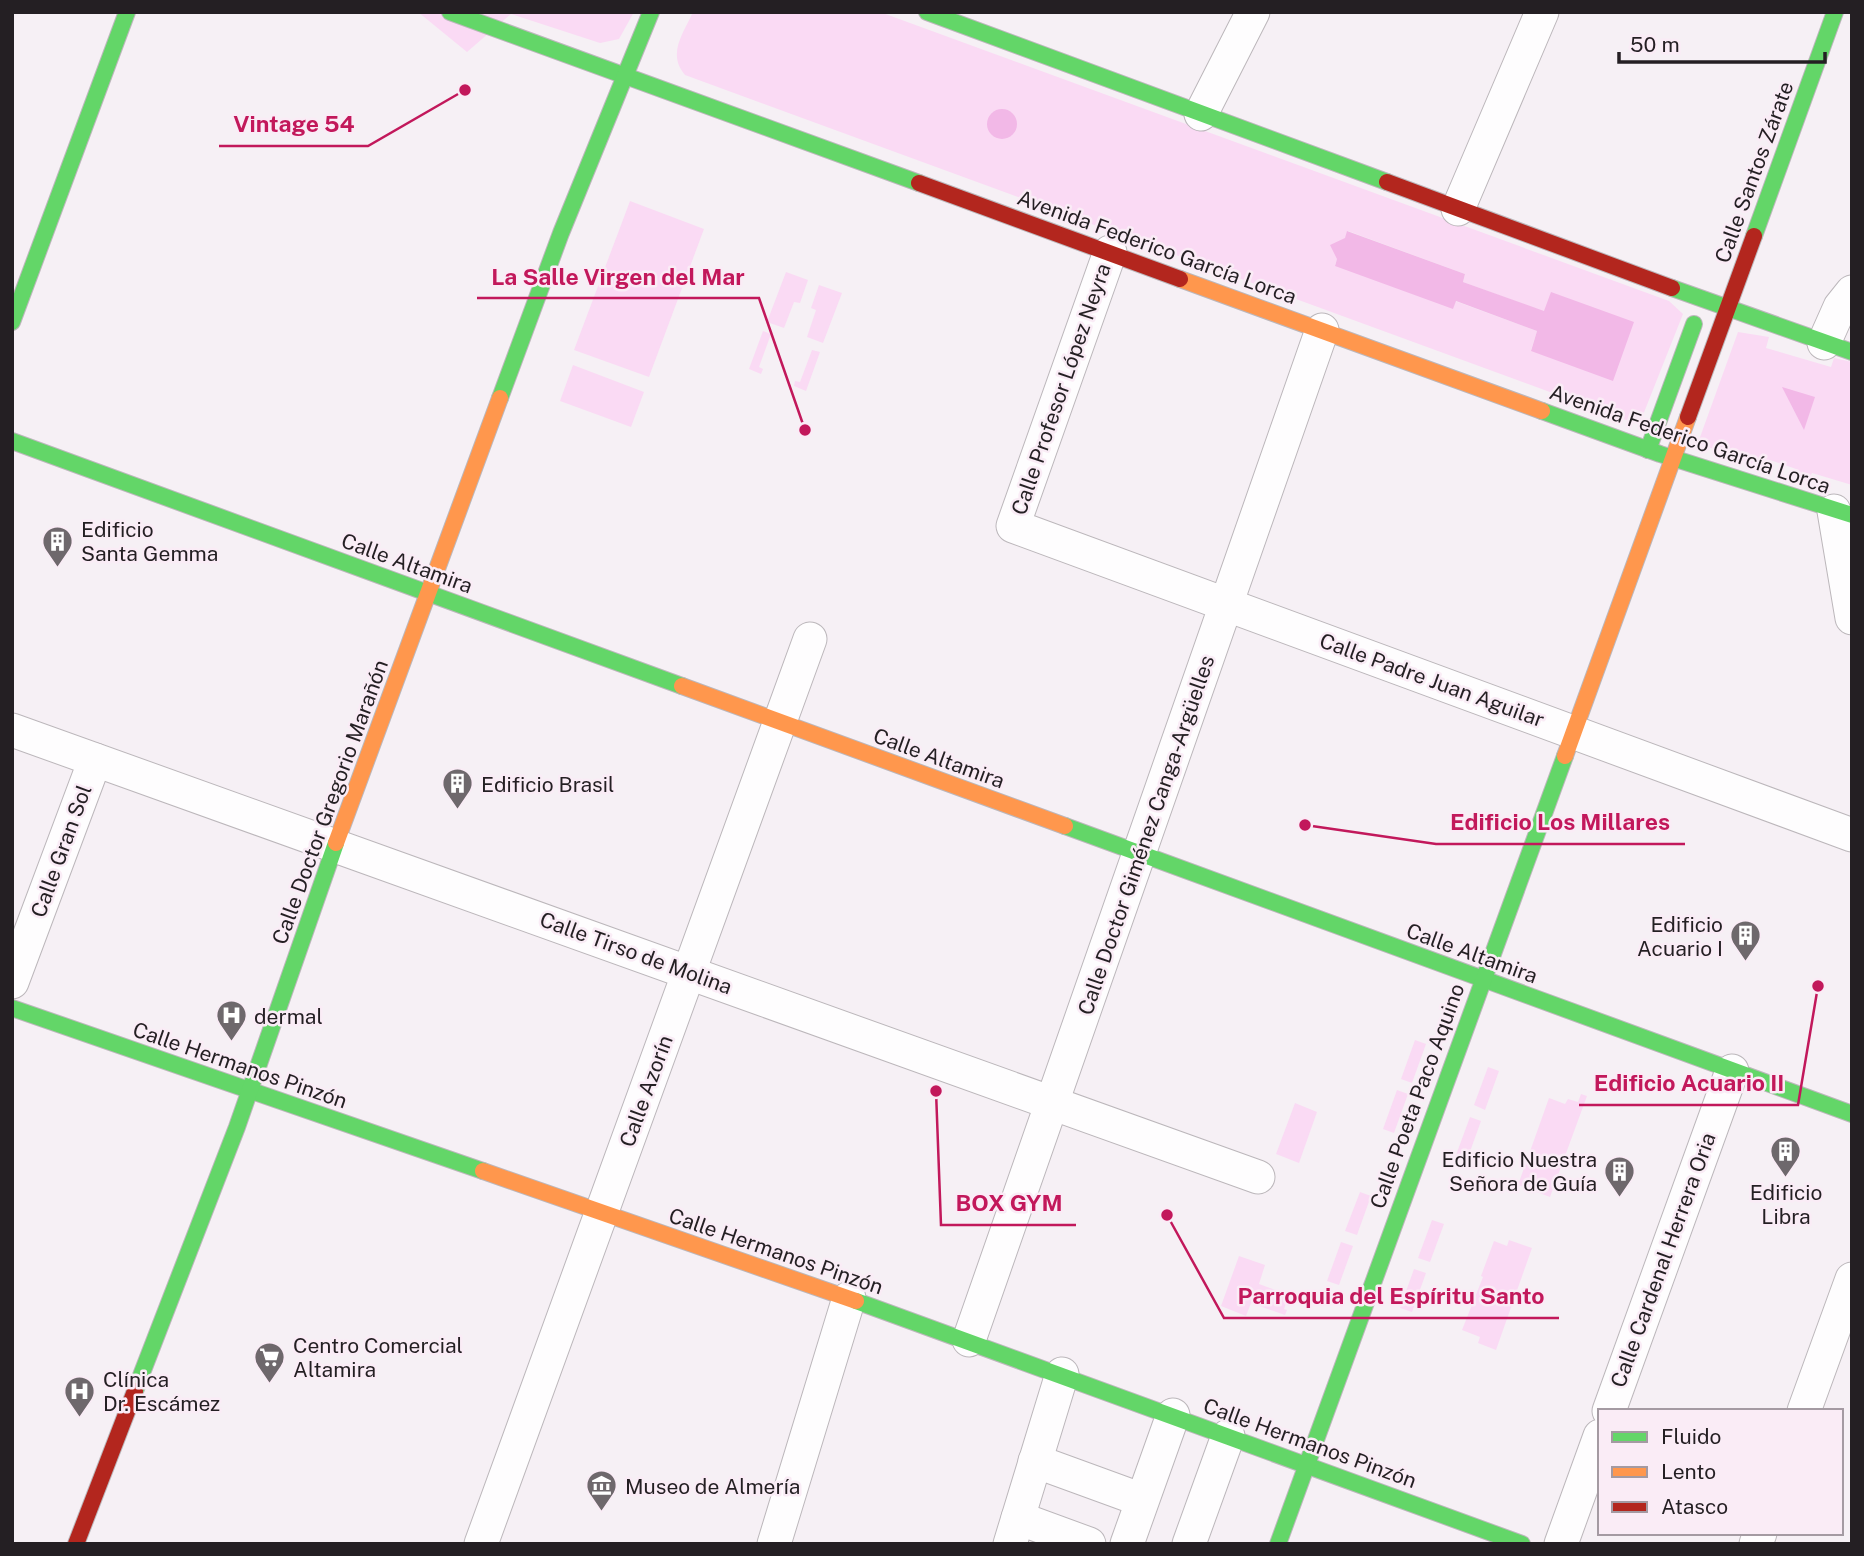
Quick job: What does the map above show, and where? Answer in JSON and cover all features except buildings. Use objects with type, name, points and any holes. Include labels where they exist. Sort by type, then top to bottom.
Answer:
[{"type":"street","points":[[12,323],[127,12]]},
{"type":"street","name":"Avenida Federico García Lorca","points":[[450,12],[1673,459],[1843,513]]},
{"type":"street","name":"Calle Doctor Gregorio Marañón","points":[[76,1544],[250,1091],[335,845],[557,245],[651,12]]},
{"type":"street","points":[[927,12],[1838,347],[1840,307],[1852,292]]},
{"type":"street","points":[[1202,114],[1253,12]]},
{"type":"street","points":[[1458,209],[1542,12]]},
{"type":"street","name":"Calle Santos Zárate","points":[[1726,307],[1835,12]]},
{"type":"street","name":"Calle Profesor López Neyra","points":[[1013,526],[1110,252]]},
{"type":"street","points":[[1648,450],[1703,299]]},
{"type":"street","name":"Calle Poeta Paco Aquino","points":[[1278,1544],[1726,307]]},
{"type":"street","name":"Calle Doctor Giménez Canga-Argüelles","points":[[969,1340],[1322,330]]},
{"type":"street","name":"Calle Altamira","points":[[12,441],[1852,1114]]},
{"type":"street","points":[[1843,513],[1852,618]]},
{"type":"street","name":"Calle Padre Juan Aguilar","points":[[1013,526],[1852,835]]},
{"type":"street","name":"Calle Azorín","points":[[481,1544],[810,639]]},
{"type":"street","name":"Calle Tirso de Molina","points":[[12,730],[1258,1177]]},
{"type":"street","name":"Calle Gran Sol","points":[[12,982],[95,760]]},
{"type":"street","name":"Calle Hermanos Pinzón","points":[[12,1007],[969,1340],[1522,1544]]},
{"type":"street","name":"Calle Cardenal Herrera Oria","points":[[1610,1409],[1732,1071]]},
{"type":"street","points":[[1805,1409],[1852,1279]]},
{"type":"street","points":[[774,1544],[849,1298]]},
{"type":"street","points":[[1062,1374],[1014,1531],[1074,1540]]},
{"type":"street","points":[[1127,1544],[1173,1415]]},
{"type":"street","points":[[1189,1544],[1228,1436]]},
{"type":"street","points":[[1561,1544],[1598,1442]]},
{"type":"street","points":[[1035,1461],[1142,1500]]},
{"type":"shaded area","points":[[418,12],[634,12],[619,39],[600,43],[511,14],[467,52]]},
{"type":"shaded area","points":[[693,12],[880,12],[1669,301],[1683,314],[1641,420],[1626,420],[685,75],[677,59],[677,52],[681,36]],"holes":[[[1348,231],[1465,274],[1463,282],[1545,312],[1552,293],[1633,323],[1531,350],[1537,331],[1455,301],[1453,308],[1335,265]]]},
{"type":"shaded area","points":[[1002,109],[1013,113],[1017,124],[1013,135],[1002,139],[991,135],[987,124],[991,113]]},
{"type":"shaded area","points":[[630,201],[704,229],[649,377],[574,350]]},
{"type":"shaded area","points":[[1347,231],[1465,274],[1463,282],[1544,311],[1551,292],[1634,322],[1613,381],[1531,351],[1537,331],[1456,301],[1453,309],[1335,266],[1337,259],[1330,245],[1345,238]]},
{"type":"shaded area","points":[[786,272],[808,280],[800,303],[794,302],[784,328],[767,322]]},
{"type":"shaded area","points":[[819,285],[842,293],[823,343],[807,337],[816,310],[811,308]]},
{"type":"shaded area","points":[[763,331],[771,334],[759,367],[763,369],[761,374],[749,369]]},
{"type":"shaded area","points":[[1738,332],[1769,337],[1766,348],[1831,367],[1834,358],[1852,362],[1852,485],[1812,473],[1808,482],[1797,478],[1799,470],[1770,460],[1766,469],[1703,445],[1699,440]]},
{"type":"shaded area","points":[[812,350],[820,352],[806,391],[794,386],[795,381],[800,382]]},
{"type":"shaded area","points":[[573,365],[644,392],[631,427],[560,401]]},
{"type":"shaded area","points":[[1782,387],[1815,397],[1804,430]]},
{"type":"shaded area","points":[[1415,1040],[1426,1044],[1412,1083],[1401,1079]]},
{"type":"shaded area","points":[[1488,1067],[1499,1071],[1485,1110],[1474,1105]]},
{"type":"shaded area","points":[[1397,1090],[1408,1094],[1394,1133],[1383,1129]]},
{"type":"shaded area","points":[[1581,1094],[1587,1096],[1550,1197],[1518,1185],[1549,1098],[1565,1104],[1568,1099],[1578,1102]]},
{"type":"shaded area","points":[[1295,1103],[1317,1112],[1299,1163],[1276,1154]]},
{"type":"shaded area","points":[[1470,1117],[1481,1121],[1467,1160],[1456,1155]]},
{"type":"shaded area","points":[[1360,1192],[1371,1196],[1357,1235],[1345,1231]]},
{"type":"shaded area","points":[[1432,1220],[1444,1224],[1430,1262],[1418,1258]]},
{"type":"shaded area","points":[[1509,1240],[1532,1248],[1496,1350],[1478,1343],[1480,1337],[1462,1330],[1494,1241],[1507,1246]]},
{"type":"shaded area","points":[[1341,1242],[1353,1246],[1339,1285],[1327,1281]]},
{"type":"shaded area","points":[[1239,1256],[1265,1265],[1259,1284],[1289,1295],[1284,1309],[1287,1310],[1285,1315],[1251,1303],[1246,1316],[1221,1306]]},
{"type":"shaded area","points":[[1414,1269],[1426,1273],[1412,1312],[1400,1308]]},
{"type":"traffic: fast","points":[[12,322],[127,12]]},
{"type":"traffic: fast","points":[[450,12],[919,183]]},
{"type":"traffic: fast","points":[[500,398],[561,233],[651,12]]},
{"type":"traffic: fast","points":[[927,12],[1387,182]]},
{"type":"traffic: fast","points":[[1754,236],[1835,12]]},
{"type":"traffic: fast","points":[[1672,288],[1852,352]]},
{"type":"traffic: fast","points":[[1648,450],[1694,324]]},
{"type":"traffic: fast","points":[[1542,411],[1660,454],[1852,515]]},
{"type":"traffic: fast","points":[[12,441],[682,686]]},
{"type":"traffic: fast","points":[[1278,1544],[1565,756]]},
{"type":"traffic: fast","points":[[1065,826],[1852,1114]]},
{"type":"traffic: fast","points":[[135,1391],[237,1127],[336,843]]},
{"type":"traffic: fast","points":[[12,1008],[483,1171]]},
{"type":"traffic: fast","points":[[856,1301],[1522,1544]]},
{"type":"traffic: slow","points":[[1180,279],[1542,411]]},
{"type":"traffic: slow","points":[[336,843],[500,398]]},
{"type":"traffic: slow","points":[[1565,756],[1688,417]]},
{"type":"traffic: slow","points":[[682,686],[1065,826]]},
{"type":"traffic: slow","points":[[483,1171],[856,1301]]},
{"type":"traffic: jam","points":[[1387,182],[1672,288]]},
{"type":"traffic: jam","points":[[919,183],[1180,279]]},
{"type":"traffic: jam","points":[[1688,417],[1754,236]]},
{"type":"traffic: jam","points":[[76,1544],[135,1391]]},
{"type":"place","name":"Vintage 54","points":[[465,90]]},
{"type":"place","name":"La Salle Virgen del Mar","points":[[805,430]]},
{"type":"place","name":"Edificio Santa Gemma","points":[[58,568]]},
{"type":"place","name":"Edificio Brasil","points":[[458,811]]},
{"type":"place","name":"Edificio Los Millares","points":[[1305,825]]},
{"type":"place","name":"Edificio Acuario I","points":[[1746,963]]},
{"type":"place","name":"Edificio Acuario II","points":[[1818,986]]},
{"type":"place","name":"dermal","points":[[231,1043]]},
{"type":"place","name":"BOX GYM","points":[[936,1091]]},
{"type":"place","name":"Edificio Libra","points":[[1786,1179]]},
{"type":"place","name":"Edificio Nuestra Señora de Guía","points":[[1620,1198]]},
{"type":"place","name":"Parroquia del Espíritu Santo","points":[[1167,1215]]},
{"type":"place","name":"Centro Comercial Altamira","points":[[270,1384]]},
{"type":"place","name":"Clínica Dr. Escámez","points":[[80,1418]]},
{"type":"place","name":"Museo de Almería","points":[[602,1513]]}]
